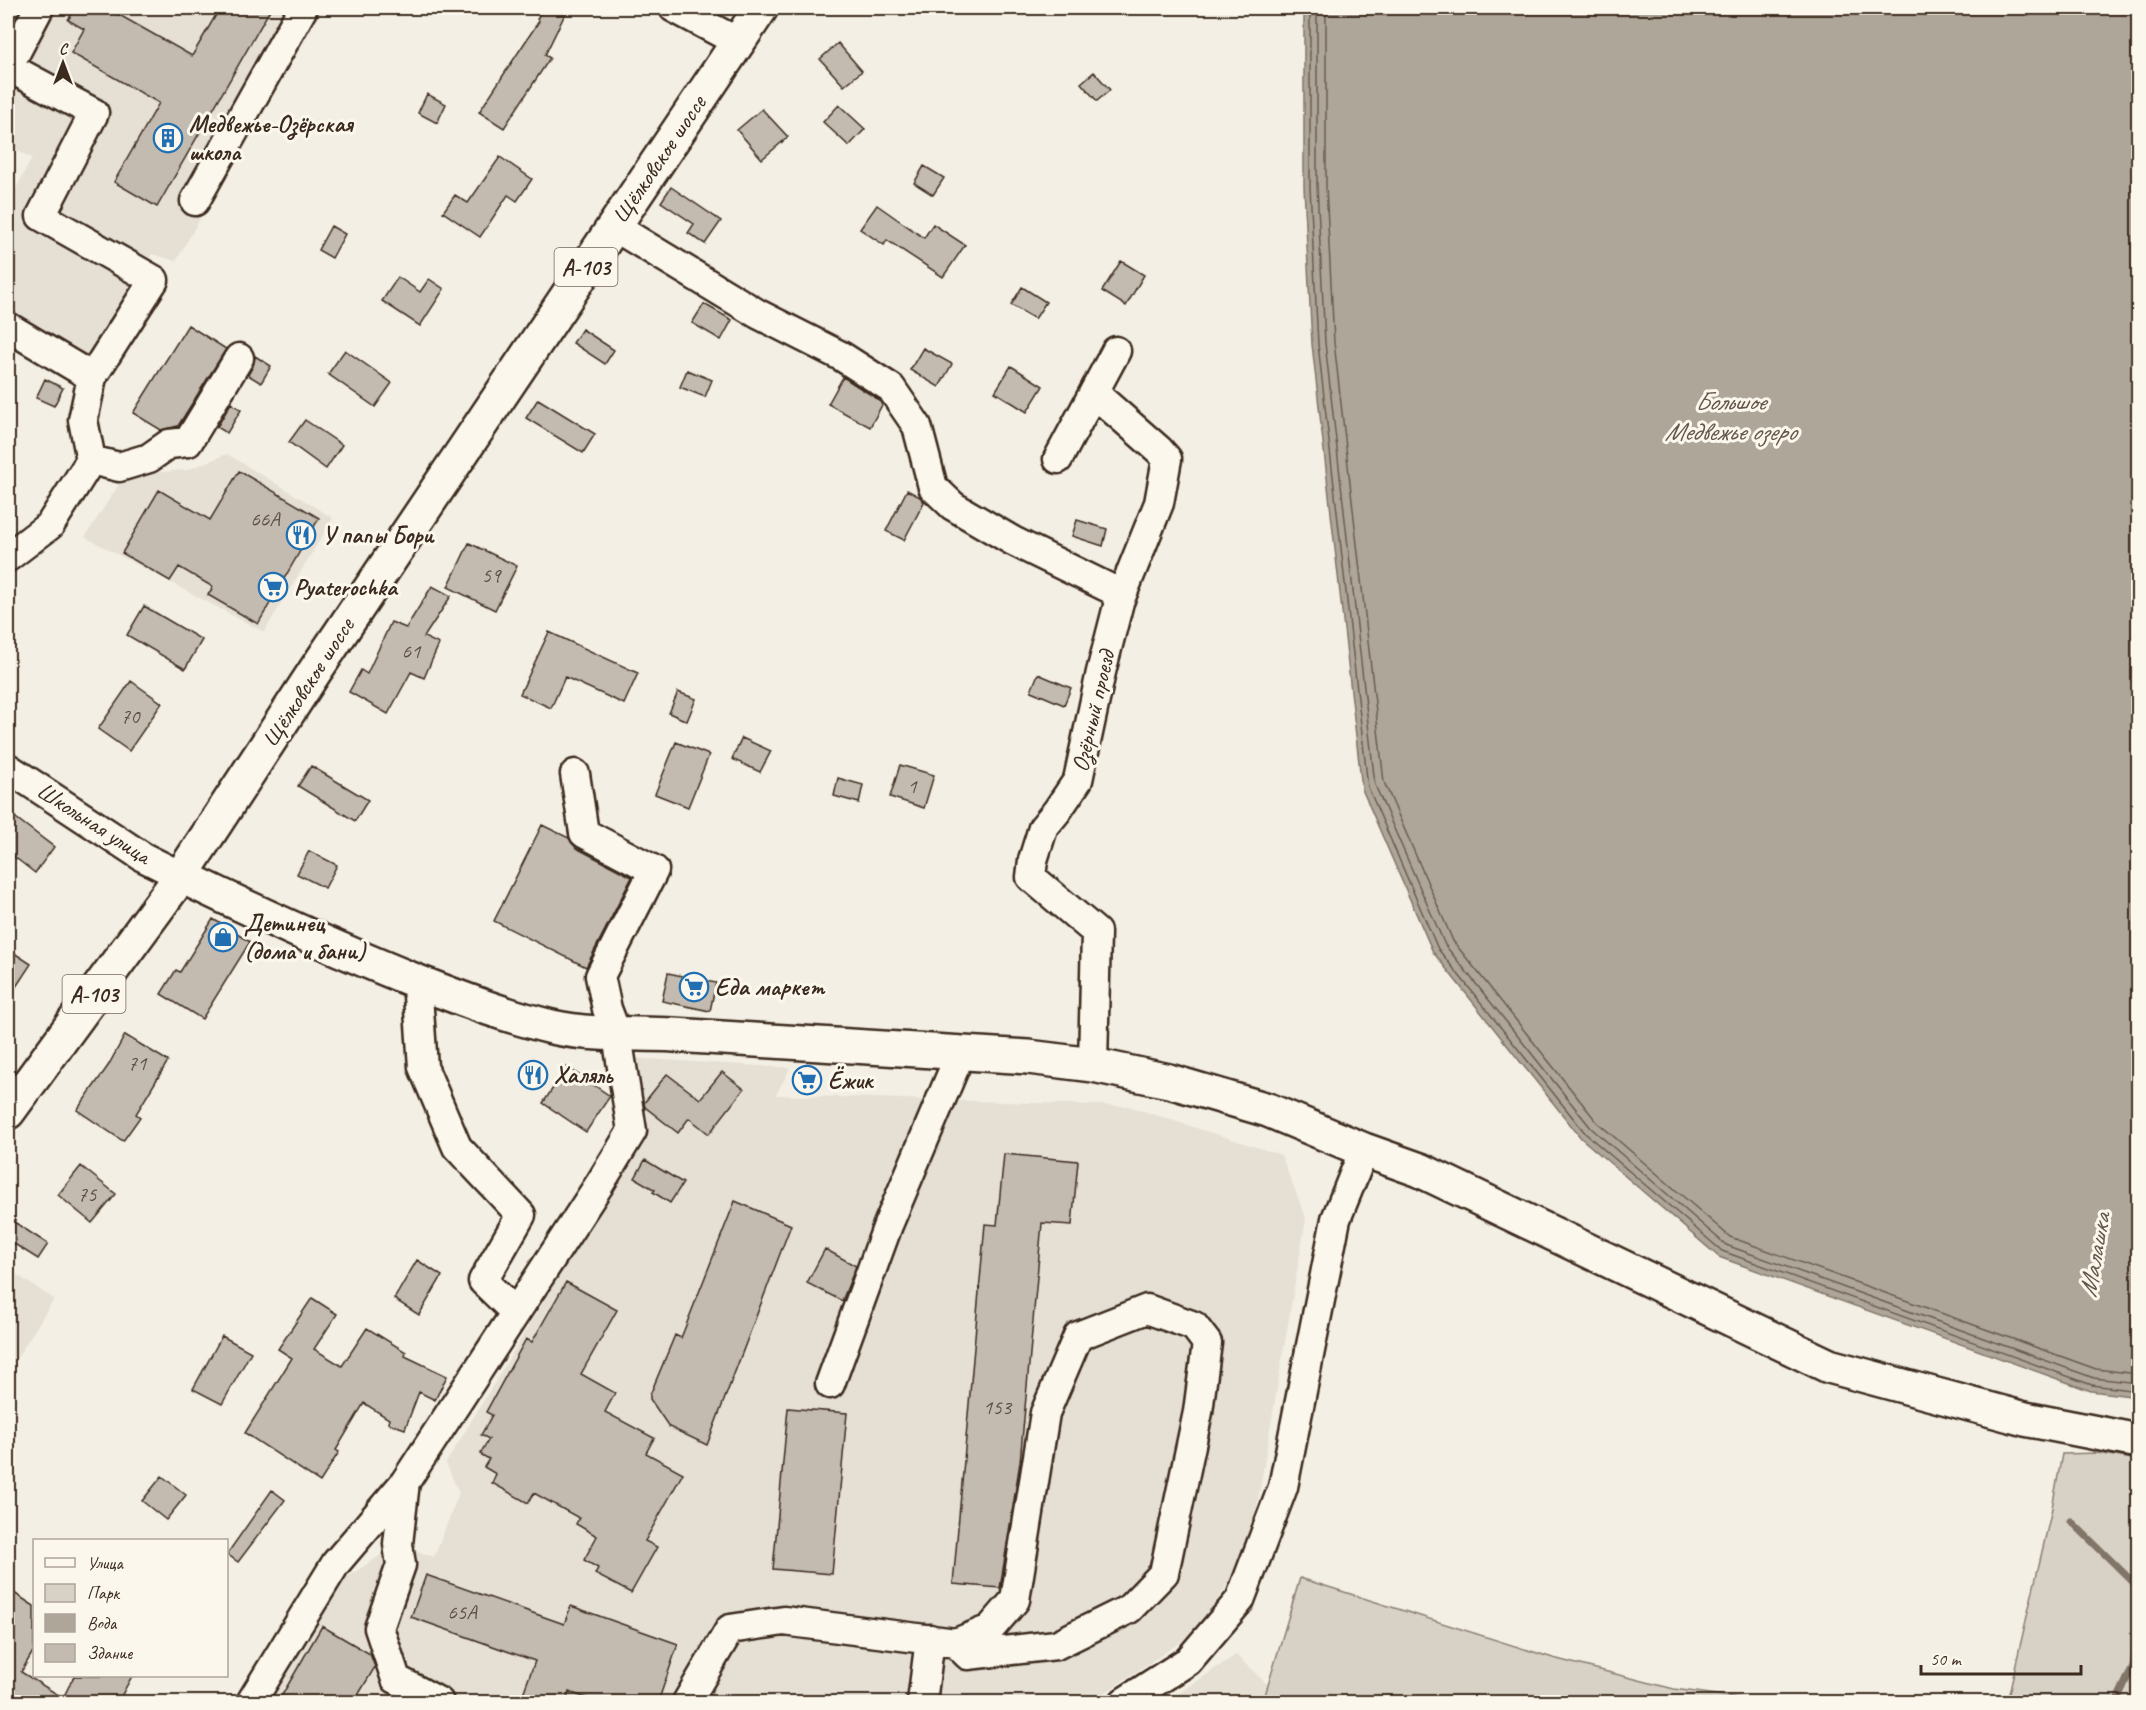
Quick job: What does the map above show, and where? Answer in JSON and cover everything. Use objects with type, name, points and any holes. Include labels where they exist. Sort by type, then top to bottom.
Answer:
[{"type":"main road","name":"Щёлковское шоссе","points":[[8,1112],[182,876],[315,671],[761,8]]},
{"type":"main road","points":[[182,876],[352,956],[485,1008],[554,1028],[617,1035],[639,1033],[1028,1057],[1093,1065],[1169,1081],[1268,1110],[1364,1150],[1420,1170],[1829,1366],[2025,1419],[2139,1441]]},
{"type":"street","points":[[8,557],[50,525],[91,460],[83,420],[92,377],[154,280],[41,216],[94,113],[8,67],[39,8]]},
{"type":"street","points":[[195,201],[303,8]]},
{"type":"street","points":[[674,8],[738,42]]},
{"type":"street","points":[[613,226],[758,314],[841,356],[891,388],[917,426],[933,487],[953,507],[1013,541],[1113,590],[1119,602]]},
{"type":"street","points":[[8,327],[92,377]]},
{"type":"street","points":[[1058,459],[1116,351]]},
{"type":"street","points":[[91,460],[119,467],[149,458],[169,444],[188,442],[239,358]]},
{"type":"street","name":"Озёрный проезд","points":[[1093,1065],[1096,932],[1031,877],[1033,860],[1043,828],[1078,780],[1101,672],[1119,602],[1159,503],[1167,459],[1094,393]]},
{"type":"street","name":"Школьная улица","points":[[8,768],[143,857],[182,876]]},
{"type":"street","points":[[251,1702],[336,1563],[405,1482],[632,1131],[617,1035],[600,976],[654,870],[584,832],[575,774]]},
{"type":"street","points":[[417,981],[423,1067],[457,1147],[521,1215],[483,1281],[515,1312]]},
{"type":"street","points":[[830,1384],[888,1225],[961,1052]]},
{"type":"street","points":[[1124,1702],[1188,1661],[1240,1600],[1283,1487],[1336,1219],[1364,1150]]},
{"type":"street","points":[[687,1702],[730,1629],[784,1621],[943,1641],[968,1654],[1056,1645],[1129,1609],[1164,1573],[1198,1412],[1207,1343],[1194,1326],[1147,1309],[1078,1336],[1045,1413],[1015,1600],[990,1629],[943,1641]]},
{"type":"street","points":[[405,1482],[398,1544],[401,1565],[380,1628],[396,1679],[423,1699]]},
{"type":"street","points":[[922,1702],[943,1641]]},
{"type":"shaded area","points":[[8,8],[324,8],[245,139],[176,261],[152,254],[88,358],[8,309],[8,204],[32,158],[8,146]]},
{"type":"shaded area","points":[[227,454],[333,518],[264,632],[85,537],[125,475],[187,470]]},
{"type":"shaded area","points":[[631,1058],[790,1068],[776,1095],[1127,1106],[1281,1155],[1306,1218],[1250,1547],[1200,1629],[1091,1702],[269,1702],[338,1583],[398,1544],[434,1557],[459,1493],[446,1463],[645,1133]]},
{"type":"shaded area","points":[[8,1269],[54,1299],[8,1372]]},
{"type":"shaded area","points":[[1236,1655],[1268,1685],[1263,1702],[1166,1702]]},
{"type":"green space","points":[[2098,1453],[2138,1460],[2138,1702],[2007,1702],[2051,1513],[2062,1454]]},
{"type":"green space","points":[[1300,1578],[1553,1658],[1674,1689],[1768,1702],[1263,1702]]},
{"type":"water","name":"Большое Медвежье озеро","points":[[1304,8],[2138,8],[2138,1397],[2091,1391],[1719,1257],[1581,1138],[1433,952],[1362,789],[1312,344],[1304,187]]},
{"type":"building","name":"Медвежье-Озёрская школа","points":[[75,8],[107,8],[192,56],[220,8],[271,8],[157,207],[114,182],[159,103],[71,53],[84,29],[68,20]]},
{"type":"building","points":[[543,8],[568,8],[545,55],[550,58],[504,128],[479,112],[539,21],[537,19]]},
{"type":"building","points":[[838,43],[862,71],[844,86],[820,59]]},
{"type":"building","points":[[1094,72],[1110,90],[1097,101],[1081,83]]},
{"type":"building","points":[[427,94],[446,104],[437,123],[418,113]]},
{"type":"building","points":[[839,105],[865,129],[849,146],[823,122]]},
{"type":"building","points":[[762,109],[788,137],[762,159],[737,130]]},
{"type":"building","points":[[500,157],[532,179],[517,201],[508,195],[480,237],[443,212],[455,195],[468,203]]},
{"type":"building","points":[[924,166],[944,178],[933,195],[914,183]]},
{"type":"building","points":[[671,187],[721,221],[705,244],[688,233],[694,224],[661,202]]},
{"type":"building","points":[[877,205],[924,238],[933,224],[965,245],[943,277],[887,240],[884,245],[860,229]]},
{"type":"building","points":[[331,226],[345,234],[332,258],[318,250]]},
{"type":"building","points":[[1121,261],[1144,275],[1126,306],[1102,291]]},
{"type":"building","points":[[398,277],[420,292],[429,279],[444,289],[420,326],[382,301]]},
{"type":"building","points":[[1022,287],[1046,302],[1035,319],[1011,305]]},
{"type":"building","points":[[704,304],[732,320],[721,340],[692,323]]},
{"type":"building","points":[[188,325],[226,349],[178,426],[161,430],[133,413]]},
{"type":"building","points":[[582,329],[614,350],[605,364],[573,343]]},
{"type":"building","points":[[923,348],[952,364],[939,387],[910,370]]},
{"type":"building","points":[[345,350],[392,383],[375,407],[328,374]]},
{"type":"building","points":[[255,356],[271,366],[261,383],[248,375]]},
{"type":"building","points":[[1011,366],[1043,386],[1027,412],[995,392]]},
{"type":"building","points":[[687,370],[712,380],[705,397],[680,387]]},
{"type":"building","points":[[843,377],[879,400],[882,405],[870,427],[828,404]]},
{"type":"building","points":[[45,379],[63,388],[54,406],[36,398]]},
{"type":"building","points":[[538,399],[595,434],[583,453],[526,418]]},
{"type":"building","points":[[231,403],[241,410],[227,433],[217,427]]},
{"type":"building","points":[[305,420],[342,445],[326,469],[289,442]]},
{"type":"building","points":[[239,471],[319,518],[258,624],[208,595],[213,587],[179,567],[170,581],[122,553],[159,490],[210,520]]},
{"type":"building","points":[[907,490],[924,502],[904,540],[886,531]]},
{"type":"building","points":[[1077,520],[1107,529],[1103,546],[1072,536]]},
{"type":"building","points":[[469,543],[517,566],[495,610],[448,587]]},
{"type":"building","points":[[432,586],[451,596],[424,637],[439,644],[424,678],[411,672],[388,714],[349,692],[361,670],[367,674],[391,622],[406,628]]},
{"type":"building","points":[[144,606],[202,640],[185,669],[127,635]]},
{"type":"building","points":[[549,632],[638,673],[624,704],[565,677],[551,708],[520,694]]},
{"type":"building","points":[[1038,674],[1071,688],[1064,705],[1031,691]]},
{"type":"building","points":[[131,681],[162,703],[129,751],[98,729]]},
{"type":"building","points":[[678,692],[696,699],[687,721],[669,713]]},
{"type":"building","points":[[742,738],[771,751],[760,772],[732,759]]},
{"type":"building","points":[[676,742],[709,755],[688,807],[655,794]]},
{"type":"building","points":[[900,765],[934,775],[924,808],[890,797]]},
{"type":"building","points":[[311,766],[368,800],[355,821],[298,786]]},
{"type":"building","points":[[838,778],[863,785],[859,803],[834,796]]},
{"type":"building","points":[[8,812],[54,847],[35,873],[8,852]]},
{"type":"building","points":[[542,825],[569,838],[576,848],[632,877],[586,967],[494,921]]},
{"type":"building","points":[[309,851],[337,865],[325,888],[297,874]]},
{"type":"building","points":[[213,919],[250,942],[202,1019],[161,994],[176,970],[180,972]]},
{"type":"building","points":[[8,949],[31,964],[8,999]]},
{"type":"building","points":[[668,973],[716,983],[710,1011],[662,1001]]},
{"type":"building","points":[[125,1035],[168,1061],[136,1114],[140,1117],[123,1141],[77,1110],[108,1066]]},
{"type":"building","points":[[567,1067],[610,1096],[586,1132],[543,1103]]},
{"type":"building","points":[[722,1072],[744,1089],[709,1134],[689,1118],[678,1133],[645,1107],[644,1103],[667,1074],[700,1099]]},
{"type":"building","points":[[1004,1154],[1078,1161],[1072,1225],[1042,1223],[1020,1462],[1000,1588],[953,1584],[985,1224],[997,1225]]},
{"type":"building","points":[[645,1160],[683,1183],[670,1203],[653,1192],[655,1190],[635,1178]]},
{"type":"building","points":[[81,1166],[116,1194],[92,1223],[58,1195]]},
{"type":"building","points":[[735,1201],[791,1225],[707,1445],[669,1427],[650,1399],[650,1395],[675,1335],[681,1338]]},
{"type":"building","points":[[8,1218],[48,1244],[38,1259],[8,1240]]},
{"type":"building","points":[[825,1249],[856,1266],[842,1301],[807,1283]]},
{"type":"building","points":[[417,1260],[442,1276],[419,1315],[394,1299]]},
{"type":"building","points":[[566,1282],[617,1310],[581,1374],[615,1393],[605,1412],[654,1438],[646,1453],[683,1473],[645,1541],[657,1547],[631,1593],[595,1574],[598,1568],[584,1560],[597,1536],[576,1524],[579,1518],[534,1493],[528,1503],[492,1483],[496,1474],[484,1467],[489,1459],[480,1454],[489,1439],[481,1435],[492,1415],[486,1412],[526,1339],[532,1342]]},
{"type":"building","points":[[312,1298],[337,1314],[314,1349],[342,1366],[367,1328],[406,1352],[405,1356],[447,1376],[435,1400],[419,1392],[405,1429],[388,1423],[389,1419],[364,1403],[336,1450],[339,1452],[320,1482],[245,1433],[292,1358],[278,1349]]},
{"type":"building","points":[[222,1336],[251,1352],[222,1404],[193,1389]]},
{"type":"building","points":[[788,1408],[847,1413],[832,1574],[773,1569]]},
{"type":"building","points":[[162,1476],[186,1495],[166,1520],[142,1501]]},
{"type":"building","points":[[272,1490],[285,1500],[238,1562],[228,1553]]},
{"type":"building","points":[[426,1575],[564,1624],[571,1606],[678,1644],[658,1702],[598,1702],[569,1692],[566,1702],[520,1702],[535,1661],[411,1617]]},
{"type":"building","points":[[8,1589],[33,1605],[33,1652],[21,1672],[63,1698],[74,1677],[131,1677],[118,1702],[8,1702]]},
{"type":"building","points":[[322,1626],[370,1654],[375,1667],[354,1702],[278,1702]]},
{"type":"waterway","name":"Малашка","points":[[2071,1521],[2138,1587]]},
{"type":"waterway","name":"Малашка","points":[[2116,1702],[2133,1666],[2138,1632]]},
{"type":"place","name":"Медвежье-Озёрская школа","points":[[168,138]]},
{"type":"place","name":"У папы Бори","points":[[301,535]]},
{"type":"place","name":"Pyaterochka","points":[[273,587]]},
{"type":"place","name":"Детинец (дома и бани)","points":[[223,937]]},
{"type":"place","name":"Еда маркет","points":[[694,987]]},
{"type":"place","name":"Халяль","points":[[533,1075]]},
{"type":"place","name":"Ёжик","points":[[807,1080]]}]
